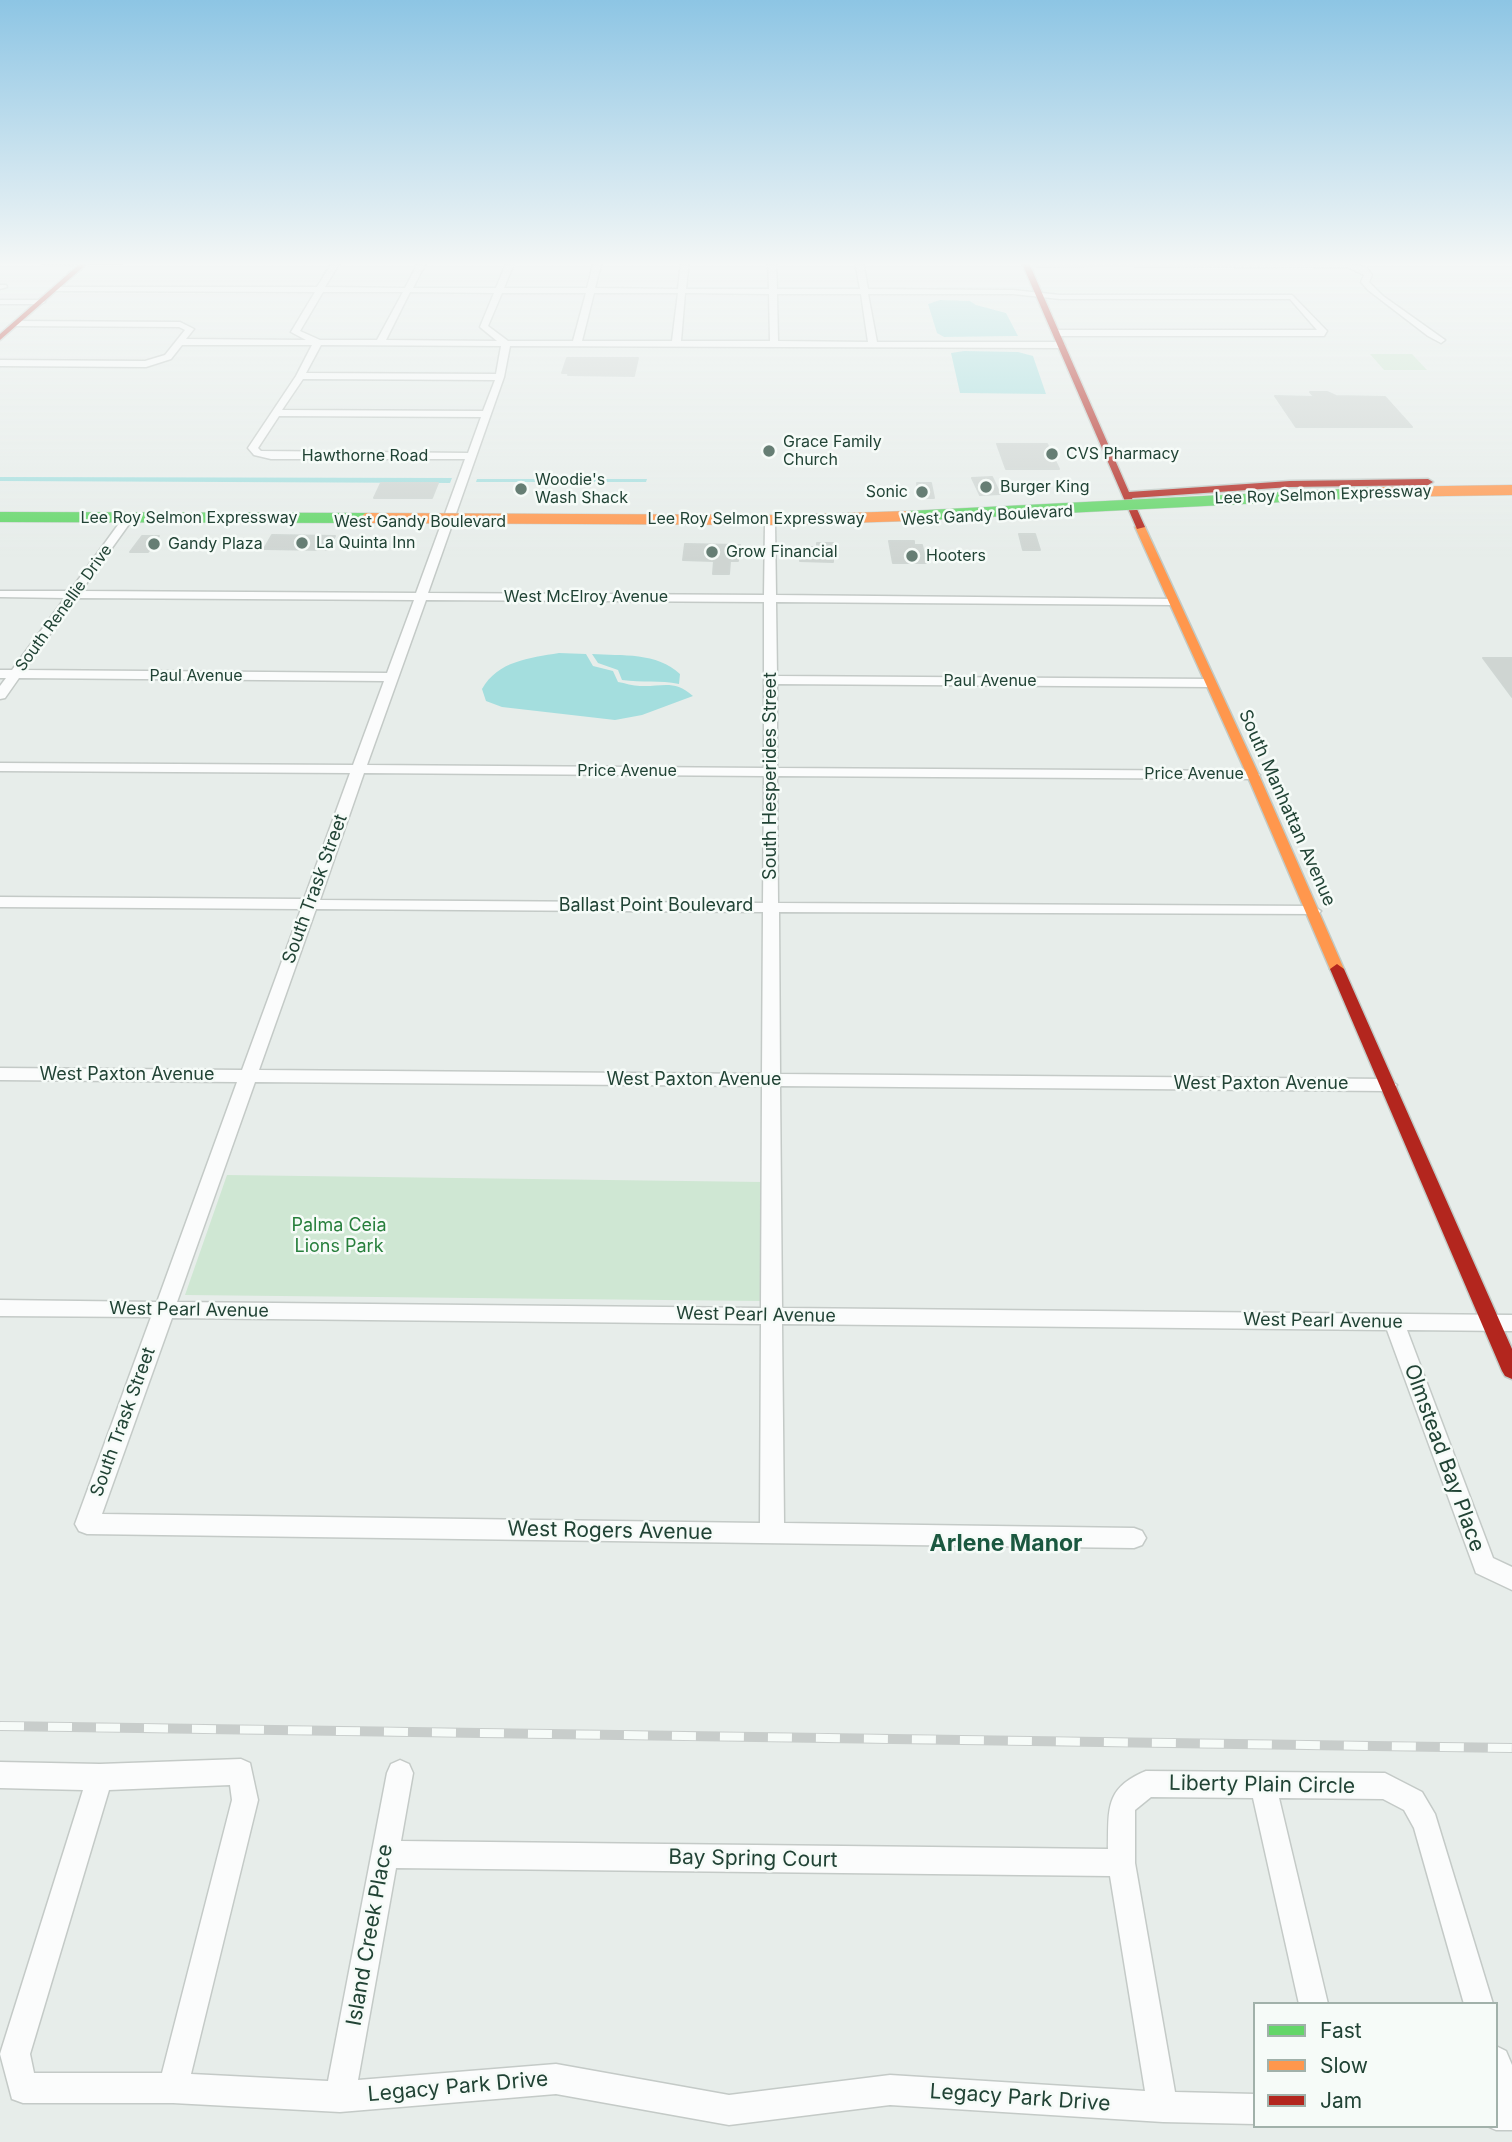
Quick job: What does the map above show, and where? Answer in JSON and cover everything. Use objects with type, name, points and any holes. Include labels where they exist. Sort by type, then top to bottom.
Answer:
[{"type":"main road","name":"South Manhattan Avenue","points":[[1068,361],[1172,601],[1253,775],[1388,1085],[1502,1323],[1512,1371]]},
{"type":"main road","points":[[1129,501],[1163,495],[1292,486],[1409,482],[1512,488]]},
{"type":"main road","name":"West Gandy Boulevard","points":[[450,516],[580,512],[828,512],[1512,488]]},
{"type":"main road","name":"Lee Roy Selmon Expressway","points":[[0,510],[783,515],[930,511],[1318,489],[1512,488]]},
{"type":"main road","name":"Lee Roy Selmon Expressway","points":[[0,518],[797,520],[974,513],[1282,494],[1512,488]]},
{"type":"main road","name":"West Gandy Boulevard","points":[[0,510],[131,515],[450,516],[645,523],[846,523],[982,518],[1129,501]]},
{"type":"main road","points":[[645,523],[690,519],[806,518],[828,512]]},
{"type":"main road","points":[[0,518],[83,519],[131,515]]},
{"type":"street","points":[[0,363],[146,364],[156,361]]},
{"type":"street","points":[[276,414],[308,361]]},
{"type":"street","name":"South Trask Street","points":[[87,1524],[472,456],[500,377],[503,361]]},
{"type":"street","points":[[300,376],[500,377]]},
{"type":"street","points":[[276,414],[486,414]]},
{"type":"street","name":"Hawthorne Road","points":[[276,414],[253,448],[258,453],[271,456],[472,456]]},
{"type":"street","name":"South Renellie Drive","points":[[0,695],[131,515]]},
{"type":"street","name":"South Hesperides Street","points":[[770,523],[772,1533]]},
{"type":"street","name":"West McElroy Avenue","points":[[0,594],[1172,601]]},
{"type":"street","name":"Paul Avenue","points":[[0,674],[392,677]]},
{"type":"street","name":"Paul Avenue","points":[[771,680],[1210,683]]},
{"type":"street","name":"Price Avenue","points":[[0,767],[1253,775]]},
{"type":"street","name":"Ballast Point Boulevard","points":[[0,902],[1312,911]]},
{"type":"street","name":"West Paxton Avenue","points":[[0,1074],[1388,1085]]},
{"type":"street","name":"West Pearl Avenue","points":[[0,1308],[1502,1323]]},
{"type":"street","name":"Olmstead Bay Place","points":[[1394,1322],[1484,1565],[1512,1578]]},
{"type":"street","name":"West Rogers Avenue","points":[[87,1524],[1134,1538]]},
{"type":"street","points":[[0,1775],[100,1777],[241,1772],[245,1800],[173,2088]]},
{"type":"street","name":"Island Creek Place","points":[[341,2097],[400,1773]]},
{"type":"street","name":"Legacy Park Drive","points":[[100,1777],[15,2054],[23,2088],[173,2088],[341,2097],[556,2078],[729,2110],[890,2090],[1163,2107],[1253,2109]]},
{"type":"street","name":"Liberty Plain Circle","points":[[1163,2107],[1121,1863],[1122,1804],[1146,1784],[1385,1786],[1413,1801],[1426,1823],[1478,2002]]},
{"type":"street","points":[[1263,1785],[1314,2002]]},
{"type":"street","name":"Bay Spring Court","points":[[386,1854],[1121,1863]]},
{"type":"street","points":[[1498,2068],[1512,2115]]},
{"type":"green space","points":[[1376,361],[1419,361],[1427,370],[1384,370]]},
{"type":"green space","name":"Palma Ceia Lions Park","points":[[227,1175],[762,1182],[760,1301],[185,1295]]},
{"type":"water","points":[[953,361],[1035,361],[1046,394],[960,393]]},
{"type":"water","points":[[0,477],[452,478],[450,483],[0,481]]},
{"type":"water","points":[[477,479],[647,479],[646,482],[476,482]]},
{"type":"water","points":[[559,653],[586,654],[593,666],[613,671],[618,682],[637,686],[680,687],[693,696],[642,715],[615,720],[502,707],[486,701],[482,689],[497,672],[515,662]]},
{"type":"water","points":[[592,654],[639,656],[661,662],[680,674],[679,684],[622,680],[618,670],[598,663]]},
{"type":"building","points":[[566,361],[637,361],[634,376],[562,373]]},
{"type":"building","points":[[1310,392],[1327,392],[1336,396],[1385,397],[1412,427],[1296,427],[1275,396],[1314,397]]},
{"type":"building","name":"CVS Pharmacy","points":[[997,444],[1047,444],[1059,469],[1006,469]]},
{"type":"building","name":"Burger King","points":[[992,477],[1000,494],[980,495],[972,478]]},
{"type":"building","points":[[381,483],[438,483],[432,498],[374,498]]},
{"type":"building","name":"Sonic","points":[[917,483],[931,483],[934,498],[919,498]]},
{"type":"building","points":[[1019,534],[1035,534],[1040,550],[1023,550]]},
{"type":"building","name":"La Quinta Inn","points":[[272,535],[335,536],[328,550],[264,549]]},
{"type":"building","points":[[142,536],[159,536],[148,552],[130,552]]},
{"type":"building","name":"Hooters","points":[[889,541],[914,541],[914,545],[922,545],[926,563],[893,563]]},
{"type":"building","points":[[817,543],[833,543],[833,562],[800,561],[801,547],[817,547]]},
{"type":"building","name":"Grow Financial","points":[[685,544],[740,545],[738,561],[730,561],[729,574],[713,574],[714,561],[683,560]]},
{"type":"building","points":[[1483,658],[1512,658],[1512,697]]},
{"type":"railway","points":[[0,1726],[1512,1748]]},
{"type":"traffic: slow","points":[[1382,492],[1512,490]]},
{"type":"traffic: slow","points":[[367,518],[784,520],[908,516]]},
{"type":"traffic: slow","points":[[1140,527],[1253,775],[1337,969]]},
{"type":"traffic: jam","points":[[1068,361],[1140,527]]},
{"type":"traffic: jam","points":[[1129,495],[1290,484],[1428,482]]},
{"type":"traffic: jam","points":[[1337,969],[1512,1371]]},
{"type":"traffic: fast","points":[[908,516],[1382,492]]},
{"type":"traffic: fast","points":[[0,517],[367,518]]},
{"type":"place","name":"Grace Family Church","points":[[769,451]]},
{"type":"place","name":"CVS Pharmacy","points":[[1052,454]]},
{"type":"place","name":"Burger King","points":[[986,487]]},
{"type":"place","name":"Woodie's Wash Shack","points":[[521,489]]},
{"type":"place","name":"Sonic","points":[[922,492]]},
{"type":"place","name":"La Quinta Inn","points":[[302,543]]},
{"type":"place","name":"Gandy Plaza","points":[[154,544]]},
{"type":"place","name":"Grow Financial","points":[[712,552]]},
{"type":"place","name":"Hooters","points":[[912,556]]},
{"type":"district","name":"Arlene Manor","points":[[1006,1544]]}]
